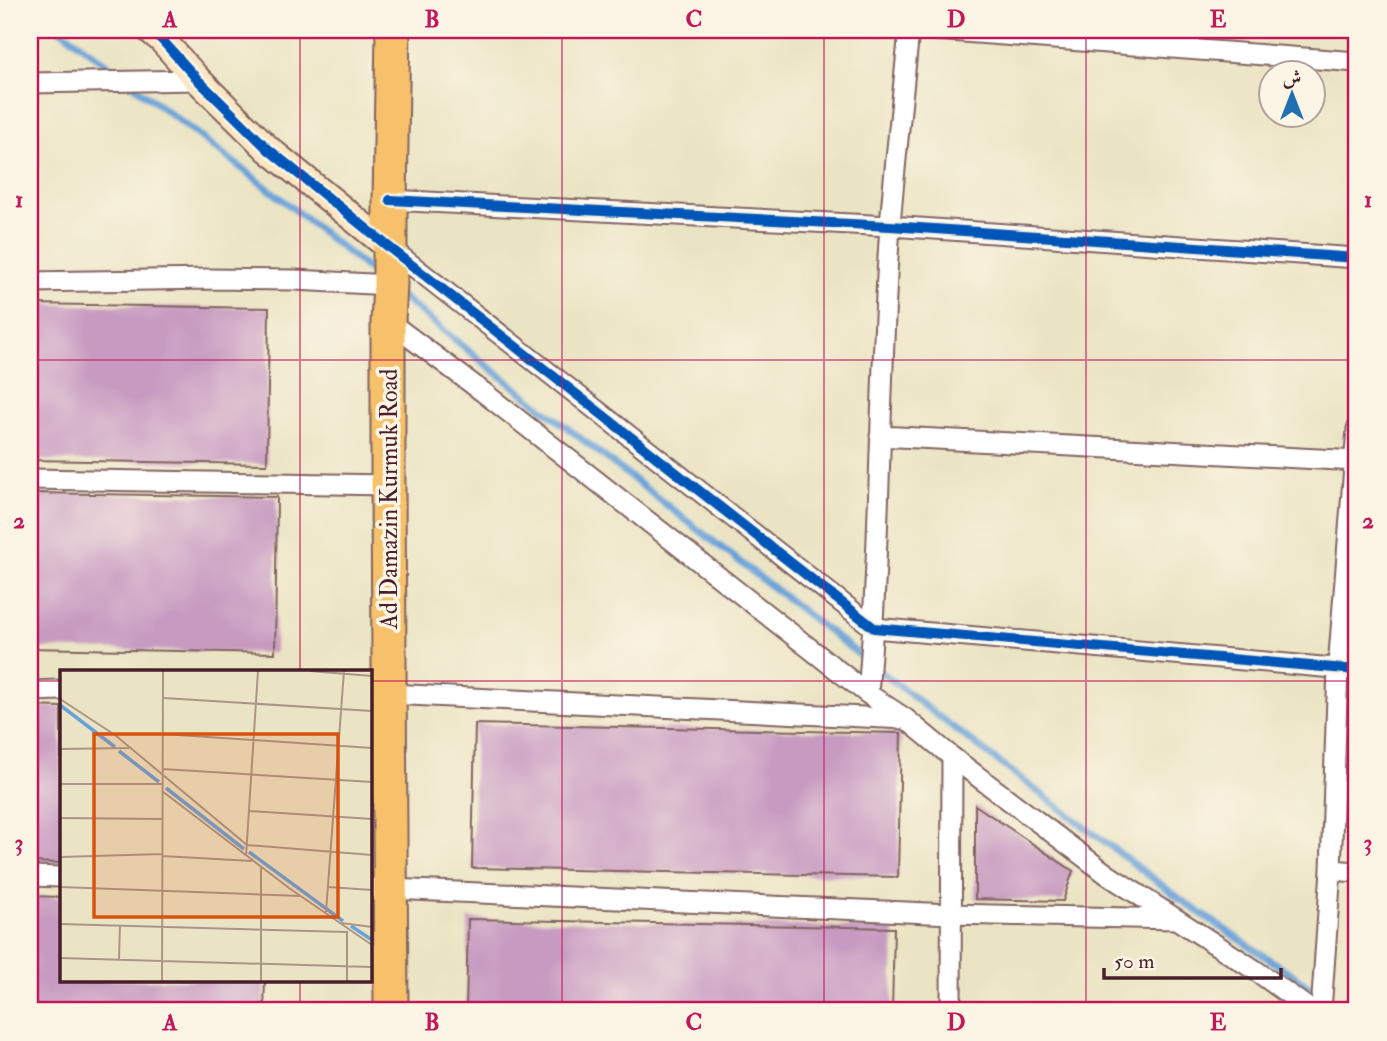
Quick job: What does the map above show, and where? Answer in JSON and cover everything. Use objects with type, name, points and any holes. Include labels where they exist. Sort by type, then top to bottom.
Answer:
[{"type":"highway","name":"Ad Damazin Kurmuk Road","points":[[391,1011],[380,889],[393,30]]},
{"type":"street","points":[[150,30],[268,149],[874,628],[1348,669]]},
{"type":"street","points":[[868,694],[874,628],[890,226],[909,30]]},
{"type":"street","points":[[936,30],[1357,62]]},
{"type":"street","points":[[30,83],[198,80]]},
{"type":"street","points":[[390,200],[890,226],[1357,258]]},
{"type":"street","points":[[30,282],[222,279],[390,285]]},
{"type":"street","points":[[388,321],[494,400],[868,694],[906,719],[1108,875],[1255,970],[1312,1011]]},
{"type":"street","points":[[1321,1011],[1348,669],[1357,429]]},
{"type":"street","points":[[880,436],[1356,460]]},
{"type":"street","points":[[30,478],[388,485]]},
{"type":"street","points":[[383,684],[906,719]]},
{"type":"street","points":[[30,691],[60,690]]},
{"type":"street","points":[[951,1011],[952,757]]},
{"type":"street","points":[[1331,870],[1357,872]]},
{"type":"street","points":[[30,876],[60,877]]},
{"type":"street","points":[[380,889],[951,914],[1175,919]]},
{"type":"building","points":[[30,304],[269,308],[267,464],[30,460]]},
{"type":"building","points":[[30,493],[277,497],[275,653],[30,648]]},
{"type":"building","points":[[30,706],[60,707],[60,863],[30,862]]},
{"type":"building","points":[[475,724],[901,733],[898,877],[472,868]]},
{"type":"building","points":[[975,805],[1073,871],[1063,901],[975,899]]},
{"type":"building","points":[[30,896],[60,897],[60,982],[265,982],[264,1011],[30,1011]]},
{"type":"building","points":[[468,919],[894,928],[892,1011],[466,1011]]},
{"type":"waterway","points":[[61,30],[122,76]]},
{"type":"waterway","points":[[134,86],[274,193],[380,279]]},
{"type":"waterway","points":[[401,296],[934,713],[1187,904],[1346,1011]]},
{"type":"cycle path","points":[[150,30],[268,149],[874,628],[1357,670]]},
{"type":"cycle path","points":[[390,200],[890,226],[1357,258]]}]
